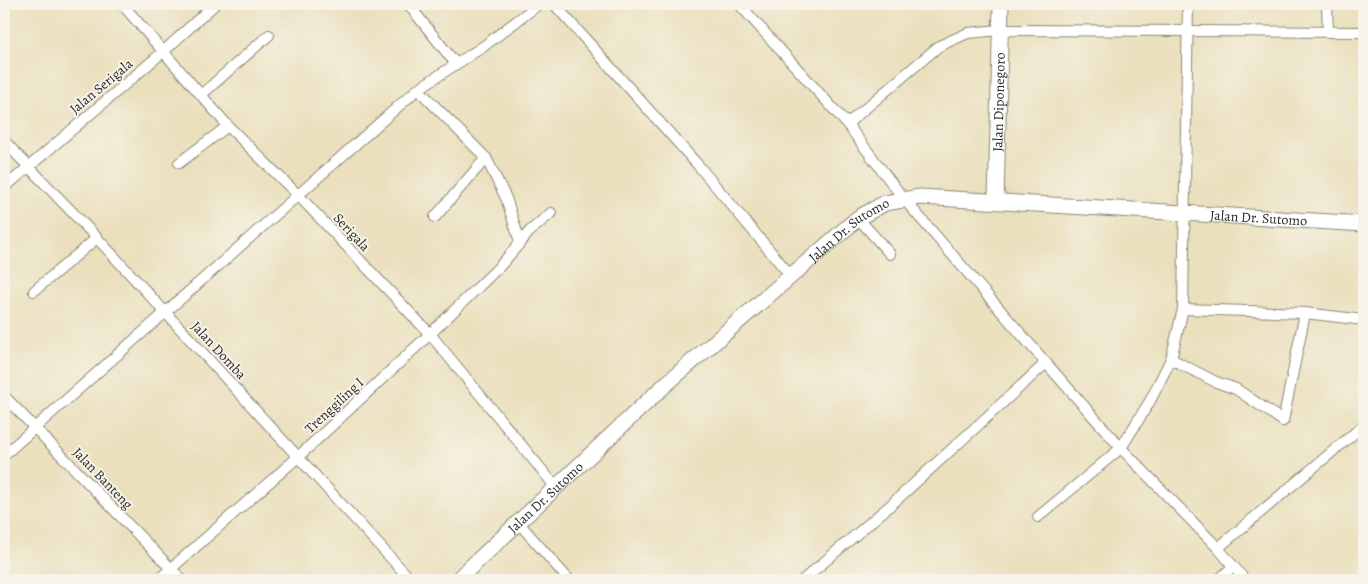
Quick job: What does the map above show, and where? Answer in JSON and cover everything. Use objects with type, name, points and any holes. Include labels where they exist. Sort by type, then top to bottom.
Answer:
[{"type":"street","name":"Serigala","points":[[122,4],[228,126],[430,334],[555,486]]},
{"type":"street","name":"Jalan Serigala","points":[[4,188],[164,51],[215,4]]},
{"type":"street","points":[[408,4],[456,64]]},
{"type":"street","points":[[4,454],[418,89],[484,46],[539,4]]},
{"type":"street","points":[[554,4],[697,164],[791,276]]},
{"type":"street","points":[[739,4],[847,124],[903,198],[1046,363],[1121,448],[1218,548],[1245,580]]},
{"type":"street","name":"Jalan Diponegoro","points":[[996,202],[998,30],[1001,4]]},
{"type":"street","points":[[1038,517],[1121,448],[1150,401],[1171,359],[1183,309],[1183,214],[1188,4]]},
{"type":"street","points":[[1327,4],[1328,32]]},
{"type":"street","points":[[847,124],[939,46],[968,33],[998,30],[1364,32]]},
{"type":"street","points":[[201,94],[269,35]]},
{"type":"street","points":[[418,89],[486,158],[506,198],[520,242]]},
{"type":"street","points":[[179,163],[228,126]]},
{"type":"street","name":"Jalan Domba","points":[[4,142],[27,168],[97,238],[411,580]]},
{"type":"street","points":[[435,217],[486,158]]},
{"type":"street","name":"Jalan Dr. Sutomo","points":[[458,580],[555,486],[665,386],[858,218],[885,202],[920,197],[1364,224]]},
{"type":"street","name":"Trenggiling I","points":[[158,580],[298,458],[430,334],[552,212]]},
{"type":"street","points":[[858,218],[890,254]]},
{"type":"street","points":[[34,291],[97,238]]},
{"type":"street","points":[[1183,309],[1305,313],[1364,320]]},
{"type":"street","points":[[1171,359],[1216,382],[1236,389],[1283,421],[1305,313]]},
{"type":"street","points":[[803,580],[893,503],[1046,363]]},
{"type":"street","name":"Jalan Banteng","points":[[4,396],[182,580]]},
{"type":"street","points":[[1218,548],[1364,424]]},
{"type":"street","points":[[518,522],[569,580]]},
{"type":"street","points":[[1218,580],[1234,567]]}]
